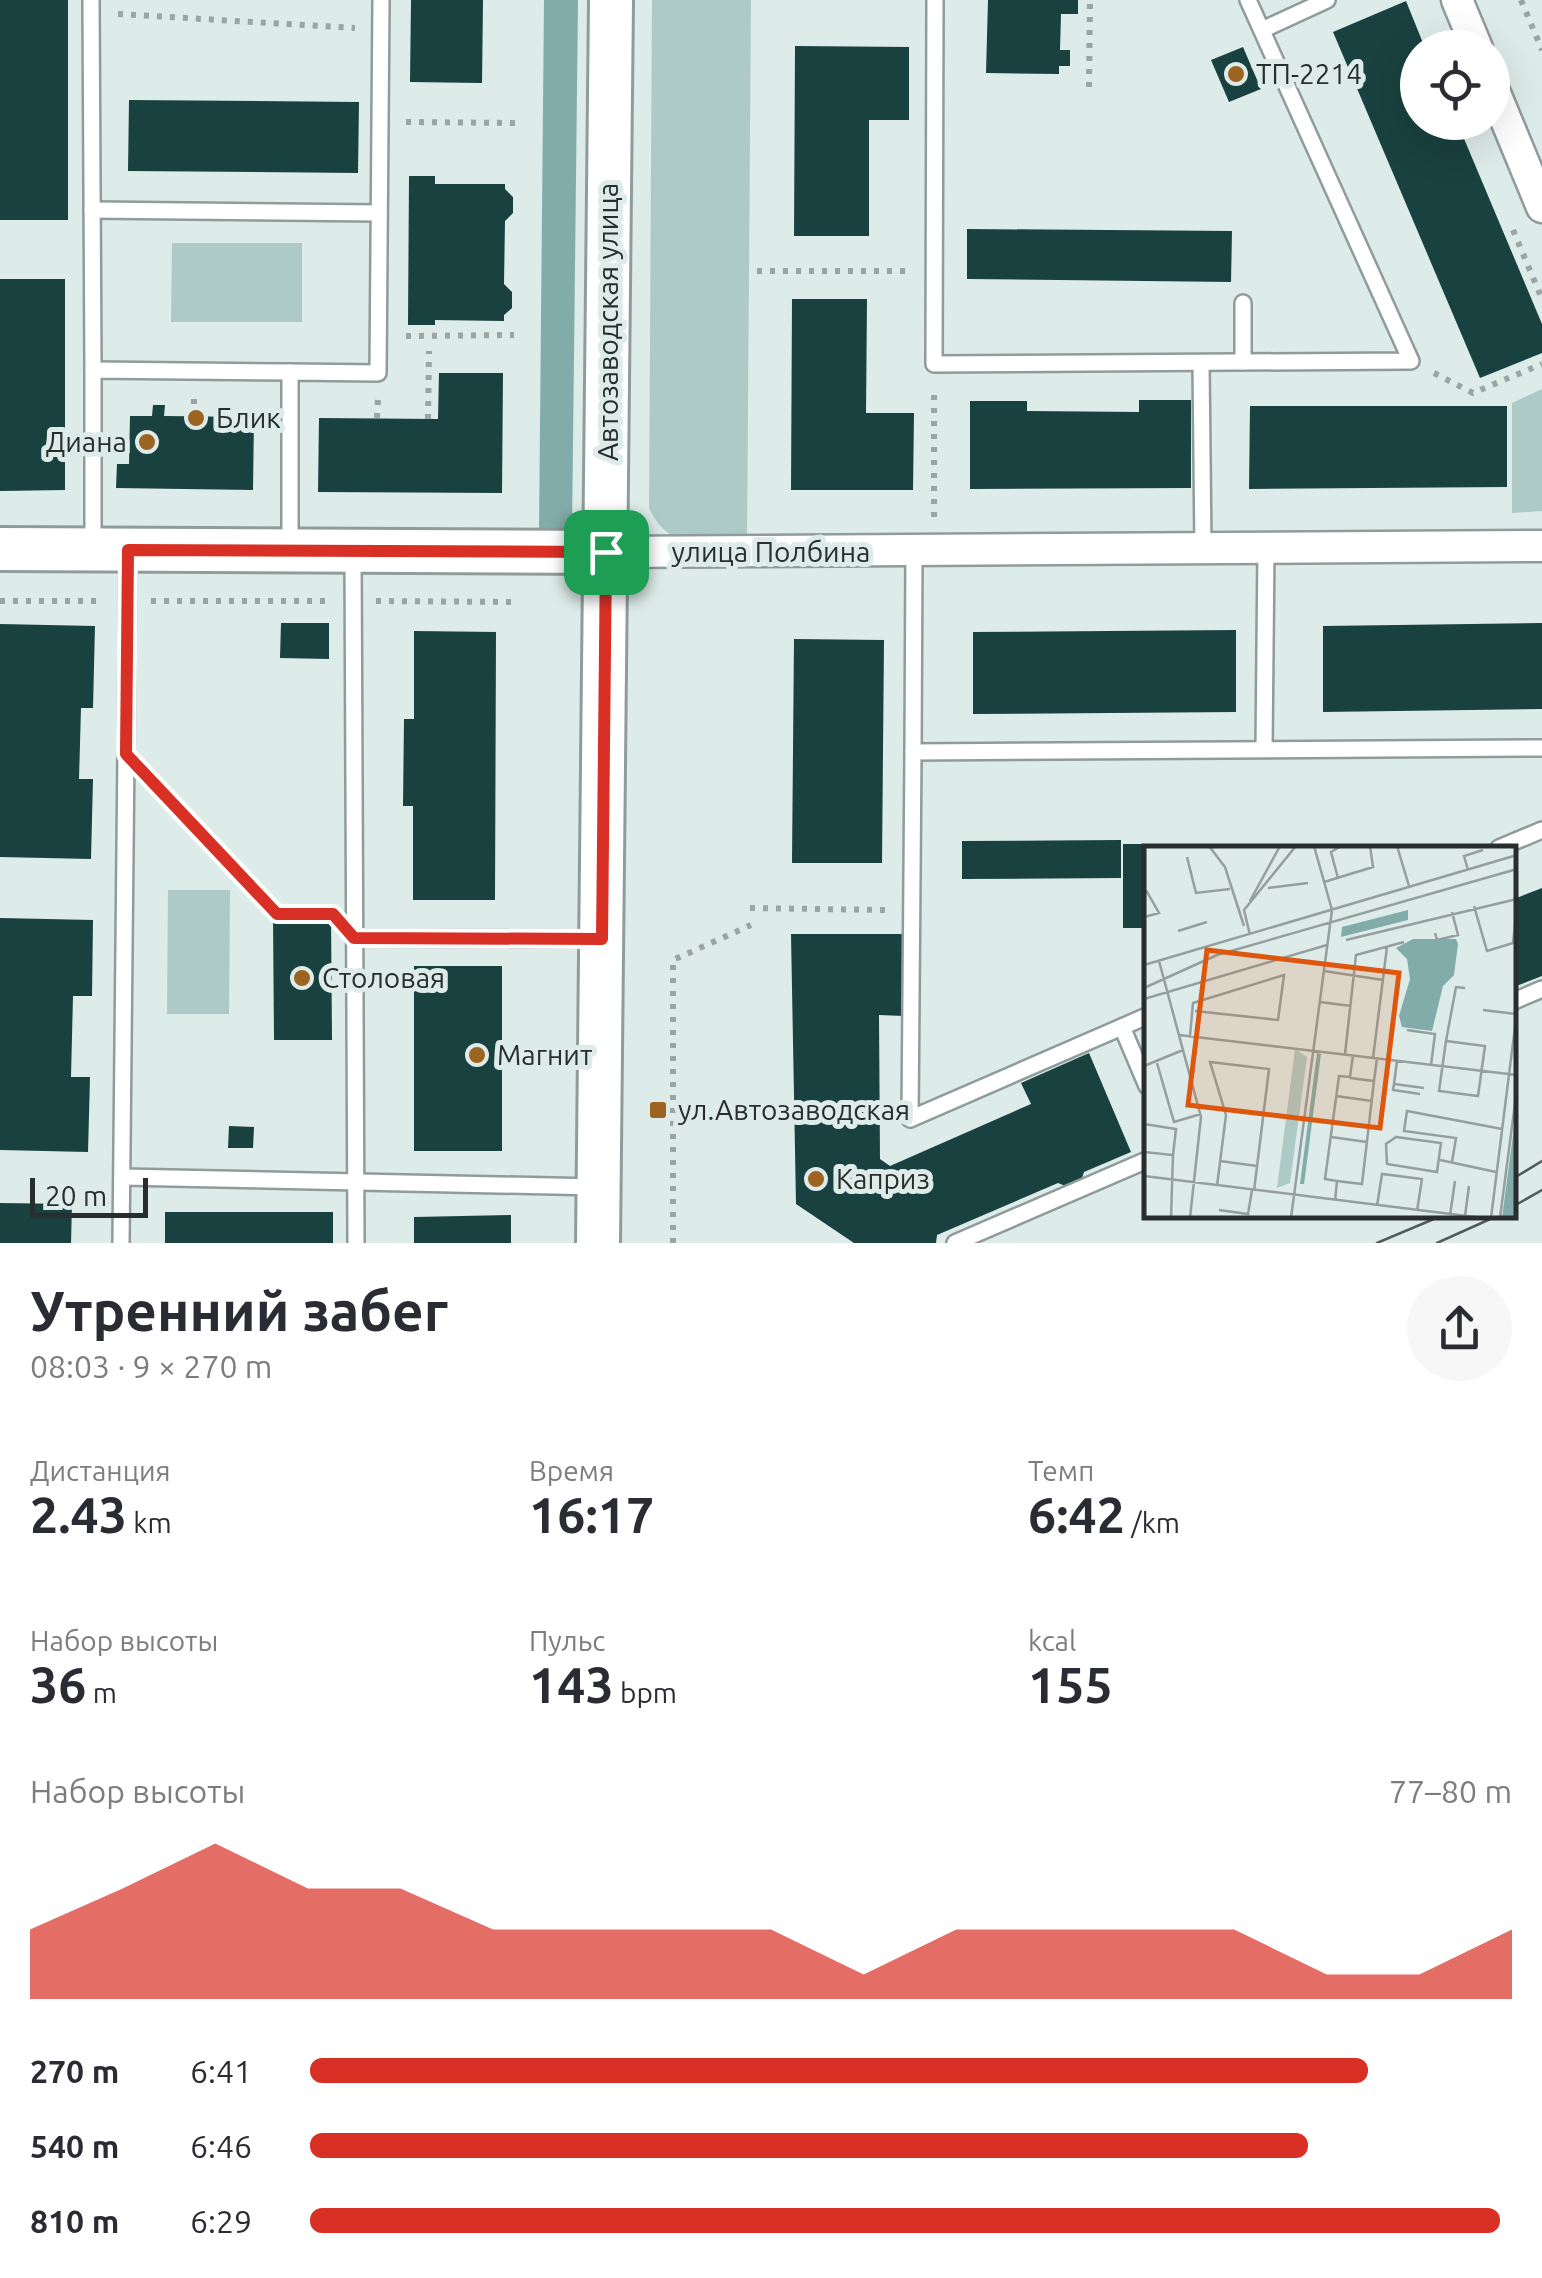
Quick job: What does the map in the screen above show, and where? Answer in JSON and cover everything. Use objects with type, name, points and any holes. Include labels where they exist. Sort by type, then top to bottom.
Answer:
[{"type":"street","name":"Автозаводская улица","points":[[598,1243],[611,0]]},
{"type":"street","points":[[1457,0],[1470,30]]},
{"type":"street","points":[[1510,130],[1542,207]]},
{"type":"street","name":"улица Полбина","points":[[0,549],[914,552],[1542,546]]},
{"type":"lane","points":[[93,370],[378,373],[381,0]]},
{"type":"lane","points":[[935,0],[934,364],[1411,361],[1248,0]]},
{"type":"lane","points":[[1262,30],[1328,0]]},
{"type":"lane","points":[[92,6],[93,370],[110,550],[128,601],[121,1243]]},
{"type":"lane","points":[[92,210],[379,213]]},
{"type":"lane","points":[[1243,303],[1243,362]]},
{"type":"lane","points":[[1200,363],[1203,549]]},
{"type":"lane","points":[[290,372],[290,551]]},
{"type":"lane","points":[[1264,749],[1266,548]]},
{"type":"lane","points":[[353,551],[356,1243]]},
{"type":"lane","points":[[914,552],[910,1119],[1144,1017]]},
{"type":"lane","points":[[913,752],[1542,748]]},
{"type":"lane","points":[[1504,846],[1542,830]]},
{"type":"lane","points":[[354,938],[602,939]]},
{"type":"lane","points":[[1517,1000],[1542,989]]},
{"type":"lane","points":[[1122,1027],[1144,1079]]},
{"type":"lane","points":[[955,1243],[1144,1161]]},
{"type":"lane","points":[[122,1178],[599,1187]]},
{"type":"path","points":[[1089,87],[1090,0]]},
{"type":"path","points":[[1521,0],[1542,50]]},
{"type":"path","points":[[92,6],[381,30]]},
{"type":"path","points":[[380,121],[515,123]]},
{"type":"path","points":[[757,271],[934,270]]},
{"type":"path","points":[[378,336],[514,336]]},
{"type":"path","points":[[428,351],[428,418]]},
{"type":"path","points":[[1411,361],[1472,393],[1542,364]]},
{"type":"path","points":[[934,364],[934,524]]},
{"type":"path","points":[[0,601],[514,602]]},
{"type":"path","points":[[126,754],[277,914],[333,914],[354,938]]},
{"type":"path","points":[[750,908],[912,910]]},
{"type":"path","points":[[673,1243],[673,960],[750,926]]},
{"type":"shaded area","points":[[544,0],[578,0],[572,533],[539,532]]},
{"type":"shaded area","points":[[652,0],[751,0],[747,543],[703,543],[678,538],[657,522],[649,508]]},
{"type":"shaded area","points":[[172,243],[302,243],[302,322],[171,322]]},
{"type":"shaded area","points":[[1542,389],[1542,511],[1512,513],[1512,403]]},
{"type":"shaded area","points":[[168,890],[230,890],[229,1014],[167,1014]]},
{"type":"building","points":[[0,0],[68,0],[68,220],[0,220]]},
{"type":"building","points":[[411,0],[483,0],[482,83],[410,82]]},
{"type":"building","points":[[988,0],[1078,0],[1078,14],[1061,14],[1060,50],[1070,50],[1070,66],[1059,66],[1059,74],[986,73]]},
{"type":"building","points":[[1406,1],[1418,30],[1400,30],[1400,140],[1465,140],[1542,324],[1542,353],[1480,378],[1333,32]]},
{"type":"building","points":[[795,46],[909,47],[909,120],[869,120],[869,236],[794,236]]},
{"type":"building","name":"ТП-2214","points":[[1243,47],[1261,89],[1229,102],[1211,60]]},
{"type":"building","points":[[129,100],[359,102],[358,173],[128,171]]},
{"type":"building","points":[[409,176],[435,176],[435,184],[505,184],[513,197],[513,213],[505,221],[504,284],[512,292],[512,308],[504,315],[504,321],[435,320],[435,325],[408,325]]},
{"type":"building","points":[[967,229],[1232,231],[1231,282],[967,279]]},
{"type":"building","points":[[0,279],[65,279],[65,490],[0,491]]},
{"type":"building","points":[[792,299],[867,299],[866,413],[914,413],[913,490],[791,490]]},
{"type":"building","points":[[439,373],[503,373],[502,493],[318,492],[319,418],[438,419]]},
{"type":"building","points":[[1139,400],[1191,400],[1191,488],[970,489],[970,401],[1027,401],[1027,411],[1139,412]]},
{"type":"building","points":[[153,405],[165,405],[164,416],[254,417],[253,490],[116,488],[117,464],[129,464],[130,416],[152,416]]},
{"type":"building","points":[[1250,406],[1507,406],[1507,487],[1249,489]]},
{"type":"building","points":[[281,623],[329,623],[329,659],[280,658]]},
{"type":"building","points":[[1542,623],[1542,709],[1323,712],[1323,626]]},
{"type":"building","points":[[0,624],[95,626],[93,708],[81,708],[79,779],[93,779],[91,859],[0,857]]},
{"type":"building","points":[[1236,630],[1236,712],[973,714],[973,632]]},
{"type":"building","points":[[414,631],[496,632],[495,900],[413,900],[413,806],[403,806],[404,719],[414,719]]},
{"type":"building","points":[[794,639],[884,640],[882,863],[792,863]]},
{"type":"building","points":[[1121,840],[1121,878],[962,879],[962,841]]},
{"type":"building","points":[[1123,844],[1169,844],[1144,846],[1144,928],[1123,928]]},
{"type":"building","points":[[1542,888],[1542,976],[1517,986],[1517,898]]},
{"type":"building","points":[[273,917],[331,917],[332,1040],[274,1040]]},
{"type":"building","points":[[0,918],[93,920],[92,996],[73,996],[71,1077],[90,1077],[88,1152],[0,1150]]},
{"type":"building","points":[[791,934],[904,934],[904,1016],[879,1015],[880,1159],[890,1166],[1031,1104],[1021,1083],[1089,1053],[1131,1152],[1084,1172],[1081,1181],[1068,1187],[1058,1183],[937,1235],[936,1243],[854,1243],[796,1204]]},
{"type":"building","points":[[414,966],[502,966],[502,1151],[414,1151]]},
{"type":"building","points":[[229,1126],[254,1127],[253,1148],[228,1148]]},
{"type":"building","points":[[0,1203],[72,1204],[71,1243],[0,1243]]},
{"type":"building","points":[[165,1212],[333,1212],[333,1243],[165,1243]]},
{"type":"building","points":[[511,1215],[511,1243],[414,1243],[414,1217]]},
{"type":"tram line","points":[[1517,1176],[1542,1161]]},
{"type":"tram line","points":[[1517,1204],[1542,1190]]},
{"type":"tram line","points":[[1377,1243],[1436,1218]]},
{"type":"tram line","points":[[1437,1243],[1493,1218]]},
{"type":"place","name":"ТП-2214","points":[[1236,74]]},
{"type":"place","name":"Блик","points":[[196,418]]},
{"type":"place","name":"Диана","points":[[147,442]]},
{"type":"place","name":"Столовая","points":[[302,978]]},
{"type":"place","name":"Магнит","points":[[477,1055]]},
{"type":"place","name":"ул.Автозаводская","points":[[658,1110]]},
{"type":"place","name":"Каприз","points":[[816,1179]]},
{"type":"route","points":[[128,550],[606,552],[602,939],[354,938],[333,914],[277,914],[126,754],[128,550]]}]
